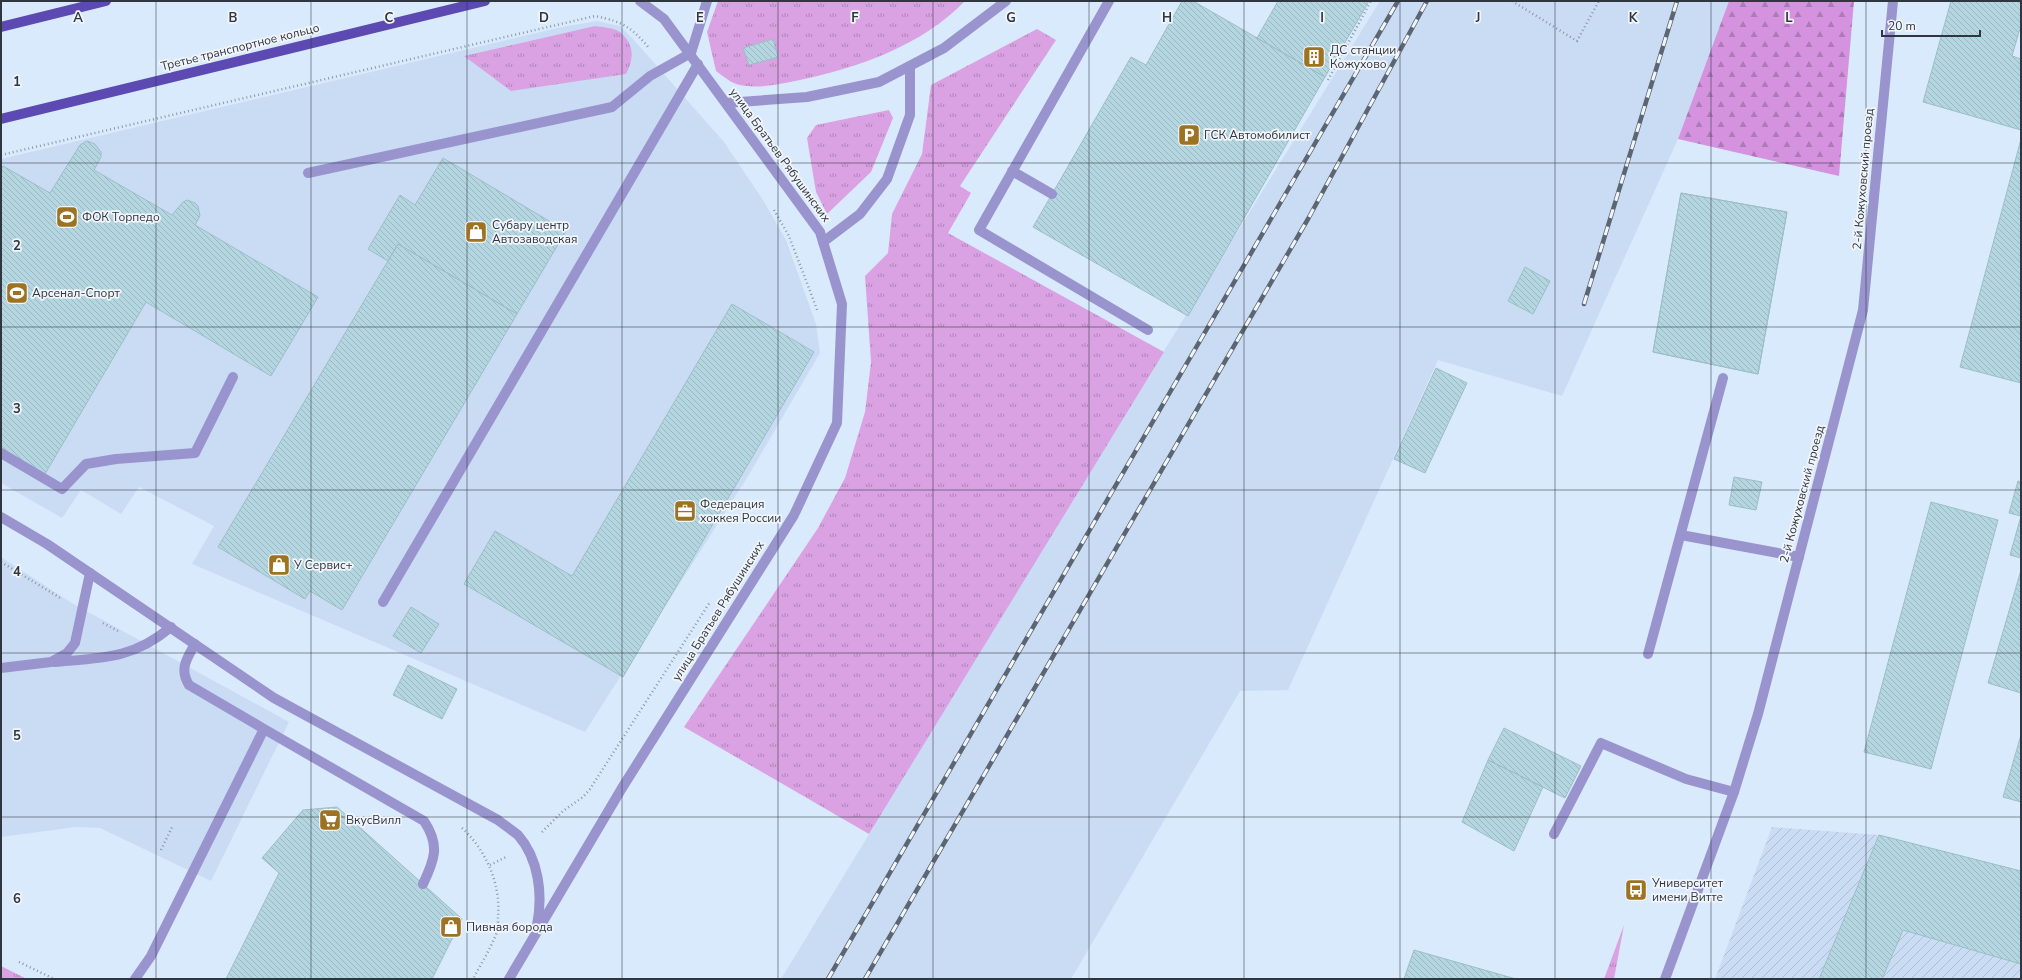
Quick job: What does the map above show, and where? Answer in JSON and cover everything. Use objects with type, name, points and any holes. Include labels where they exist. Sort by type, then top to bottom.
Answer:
[{"type":"main road","points":[[1,27],[106,1]]},
{"type":"main road","name":"Третье транспортное кольцо","points":[[1,119],[485,1]]},
{"type":"street","name":"улица Братьев Рябушинских","points":[[508,979],[622,788],[794,515],[837,423],[842,304],[820,232],[664,18],[640,1]]},
{"type":"street","points":[[308,173],[612,107],[650,76],[690,53],[707,1]]},
{"type":"street","points":[[726,103],[807,98],[879,82],[944,48],[1006,1]]},
{"type":"street","points":[[1109,1],[979,230],[1148,330]]},
{"type":"street","name":"2-й Кожуховский проезд","points":[[1666,979],[1734,792],[1758,714],[1863,310],[1893,1]]},
{"type":"street","points":[[383,602],[698,64]]},
{"type":"street","points":[[823,242],[860,214],[887,179],[910,114],[910,66]]},
{"type":"street","points":[[1012,171],[1052,194]]},
{"type":"street","points":[[1,453],[62,489],[86,464],[116,459],[195,454],[233,377]]},
{"type":"street","points":[[1648,654],[1723,378]]},
{"type":"street","points":[[1,517],[47,544],[274,698],[498,820],[518,835],[533,861],[539,883],[540,910],[535,933]]},
{"type":"street","points":[[1681,535],[1799,557]]},
{"type":"street","points":[[51,662],[67,653],[75,643],[90,573]]},
{"type":"street","points":[[1,668],[114,657],[142,647],[159,637],[171,627]]},
{"type":"street","points":[[195,644],[184,664],[183,672],[189,685],[424,821],[432,835],[435,851],[433,864],[424,884]]},
{"type":"street","points":[[135,979],[151,956],[264,729]]},
{"type":"street","points":[[1554,834],[1601,743],[1686,779],[1734,792]]},
{"type":"path","points":[[1328,80],[1371,1]]},
{"type":"path","points":[[1512,1],[1577,41],[1599,1]]},
{"type":"path","points":[[1,155],[595,16],[619,21],[636,32],[666,68]]},
{"type":"path","points":[[771,206],[788,236],[819,314]]},
{"type":"path","points":[[526,848],[563,811],[583,797],[590,789],[714,597]]},
{"type":"path","points":[[161,850],[173,825]]},
{"type":"path","points":[[473,979],[497,931]]},
{"type":"path","points":[[19,962],[54,979]]},
{"type":"shaded area","points":[[1380,1],[1729,1],[1678,139],[1562,396],[1438,360],[1288,690],[1240,691],[1071,979],[781,979],[1107,443]]},
{"type":"shaded area","points":[[597,21],[620,26],[633,39],[724,142],[763,200],[786,240],[816,324],[820,353],[747,478],[585,732],[192,564],[214,526],[139,487],[121,514],[81,490],[62,518],[1,483],[1,159],[562,27]]},
{"type":"shaded area","points":[[1,557],[70,602],[289,722],[211,881],[100,828],[76,827],[1,837]]},
{"type":"shaded area","points":[[1772,827],[1879,835],[2021,871],[2021,979],[1715,979]]},
{"type":"green space","points":[[718,1],[965,1],[948,17],[929,30],[909,42],[867,61],[823,75],[800,80],[763,86],[748,86],[734,83],[716,71],[707,32]]},
{"type":"green space","points":[[1729,1],[1854,1],[1839,176],[1678,139]]},
{"type":"green space","points":[[595,26],[618,31],[625,37],[631,47],[632,52],[631,63],[626,74],[511,91],[464,56]]},
{"type":"green space","points":[[1037,29],[1056,40],[960,186],[971,193],[948,233],[1164,352],[869,834],[684,727],[818,528],[845,478],[865,412],[871,362],[865,276],[888,253],[892,214],[922,154],[931,85]]},
{"type":"green space","points":[[889,110],[893,118],[871,172],[827,214],[816,192],[807,138],[816,125]]},
{"type":"green space","points":[[1624,925],[1614,979],[1604,979]]},
{"type":"green space","points":[[1,966],[27,979],[1,979]]},
{"type":"building","name":"ГСК Автомобилист","points":[[1182,1],[1193,1],[1325,77],[1188,316],[1033,227],[1131,57],[1146,65]]},
{"type":"building","name":"ДС станции Кожухово","points":[[1278,1],[1369,1],[1325,77],[1257,38]]},
{"type":"building","points":[[1951,1],[2021,1],[2021,25],[2012,56],[2021,59],[2021,130],[1923,102]]},
{"type":"building","points":[[773,39],[778,57],[749,65],[743,48]]},
{"type":"building","points":[[2021,139],[2021,383],[1960,367]]},
{"type":"building","points":[[87,141],[95,144],[101,152],[101,157],[94,170],[172,215],[183,202],[187,200],[195,203],[198,206],[200,216],[195,225],[318,297],[271,376],[146,302],[45,474],[1,448],[1,170],[3,166],[50,193],[80,145]]},
{"type":"building","points":[[443,158],[566,231],[517,314],[398,244],[388,261],[368,249],[400,195],[415,205]]},
{"type":"building","points":[[1681,193],[1787,212],[1758,374],[1653,352]]},
{"type":"building","points":[[1681,193],[1787,212],[1758,374],[1653,352]]},
{"type":"building","points":[[398,244],[517,314],[342,610],[310,591],[305,599],[218,547]]},
{"type":"building","points":[[1525,267],[1550,281],[1533,314],[1508,301]]},
{"type":"building","points":[[732,304],[814,352],[623,677],[464,584],[495,531],[572,576]]},
{"type":"building","points":[[1436,368],[1467,383],[1425,473],[1394,459]]},
{"type":"building","points":[[1734,477],[1762,482],[1756,510],[1729,505]]},
{"type":"building","points":[[2018,481],[2021,482],[2021,516],[2009,513]]},
{"type":"building","points":[[1931,502],[1998,520],[1931,769],[1864,752]]},
{"type":"building","points":[[2021,516],[2021,558],[2010,555]]},
{"type":"building","points":[[2021,570],[2021,693],[1988,683]]},
{"type":"building","points":[[411,607],[439,624],[421,653],[393,636]]},
{"type":"building","points":[[408,665],[457,689],[442,719],[393,695]]},
{"type":"building","points":[[1504,728],[1581,766],[1565,798],[1488,760]]},
{"type":"building","points":[[2021,735],[2021,802],[2003,797]]},
{"type":"building","points":[[1488,760],[1543,787],[1514,851],[1462,822]]},
{"type":"building","points":[[337,807],[462,919],[432,979],[226,979],[279,873],[262,858],[303,810]]},
{"type":"building","points":[[1879,835],[2021,871],[2021,964],[1903,930],[1882,979],[1819,979]]},
{"type":"building","points":[[1414,950],[1516,979],[1404,979]]},
{"type":"railway","points":[[828,979],[1398,1]]},
{"type":"railway","points":[[865,979],[1308,219],[1427,1]]},
{"type":"railway","points":[[1584,304],[1677,1]]},
{"type":"place","name":"ДС станции Кожухово","points":[[1314,57]]},
{"type":"place","name":"ГСК Автомобилист","points":[[1189,135]]},
{"type":"place","name":"ФОК Торпедо","points":[[67,217]]},
{"type":"place","name":"Субару центр Автозаводская","points":[[476,232]]},
{"type":"place","name":"Арсенал-Спорт","points":[[17,293]]},
{"type":"place","name":"Федерация хоккея России","points":[[685,511]]},
{"type":"place","name":"У Сервис+","points":[[279,565]]},
{"type":"place","name":"ВкусВилл","points":[[330,820]]},
{"type":"place","name":"Университет имени Витте","points":[[1636,890]]},
{"type":"place","name":"Пивная борода","points":[[451,927]]}]
